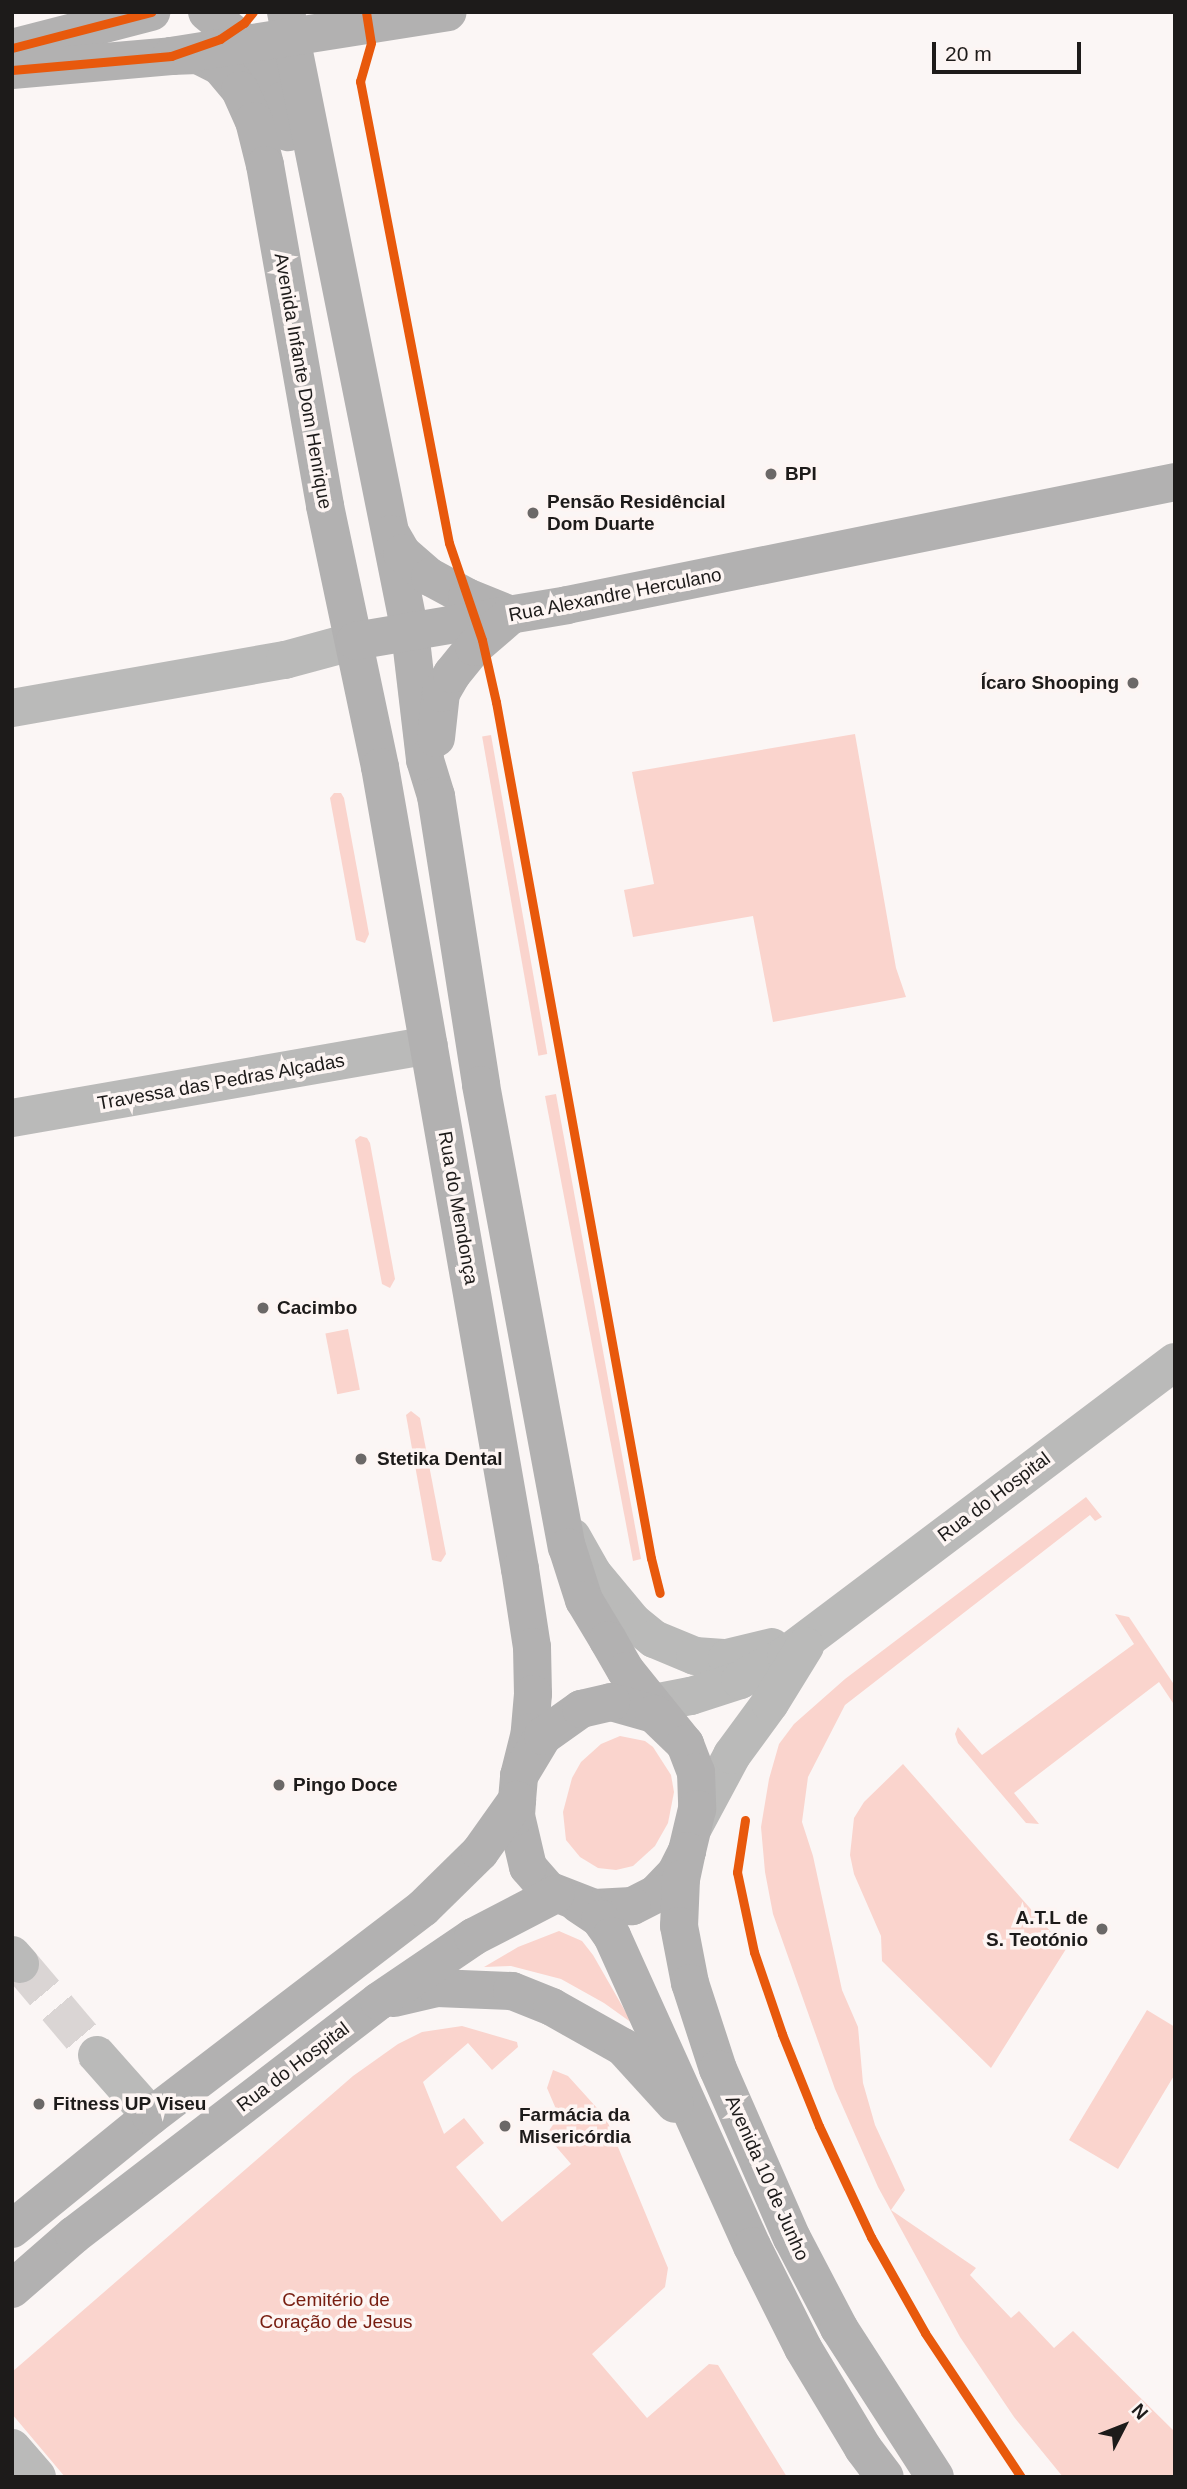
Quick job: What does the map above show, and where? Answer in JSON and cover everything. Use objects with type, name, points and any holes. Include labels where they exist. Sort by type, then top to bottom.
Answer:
[{"type":"main road","points":[[12,48],[151,12]]},
{"type":"main road","points":[[12,70],[171,56],[256,27],[350,28],[448,12]]},
{"type":"main road","points":[[254,121],[256,27]]},
{"type":"main road","name":"Avenida Infante Dom Henrique","points":[[256,27],[298,75],[410,632]]},
{"type":"main road","name":"Avenida Infante Dom Henrique","points":[[256,27],[281,101],[319,274],[338,332],[362,389]]},
{"type":"main road","points":[[298,75],[314,47],[350,28]]},
{"type":"main road","name":"Avenida Infante Dom Henrique","points":[[171,56],[198,55],[220,66],[240,90],[254,121],[325,506],[355,641]]},
{"type":"main road","points":[[289,301],[316,357],[329,398],[359,561],[372,592],[388,615],[410,632],[425,760],[436,796],[481,1085],[570,1561],[584,1600],[626,1671],[639,1703],[685,1744],[696,1772],[698,1795],[691,1839],[676,1873],[656,1894],[632,1906],[594,1908],[548,1890],[528,1867],[516,1816],[518,1788]]},
{"type":"main road","name":"Rua Alexandre Herculano","points":[[355,641],[511,615],[1175,482]]},
{"type":"main road","points":[[390,533],[402,553],[430,577],[467,597],[511,615],[474,648],[441,693],[436,714],[436,796]]},
{"type":"main road","name":"Rua do Mendonça","points":[[355,641],[429,1045],[532,1647],[530,1732],[518,1788]]},
{"type":"main road","points":[[12,2229],[139,2126],[423,1908],[480,1852],[518,1788],[544,1735],[562,1720],[596,1704],[639,1703]]},
{"type":"main road","name":"Avenida 10 de Junho","points":[[691,1839],[681,1879],[679,1926],[690,1983],[719,2069],[792,2238],[839,2328],[935,2477]]},
{"type":"main road","name":"Avenida 10 de Junho","points":[[567,1899],[600,1919],[612,1936],[706,2145],[803,2348],[863,2448],[885,2477]]},
{"type":"main road","name":"Rua do Hospital","points":[[12,2289],[85,2227],[379,2001],[473,1937],[567,1899]]},
{"type":"main road","points":[[379,2001],[437,1988],[474,1988],[512,1991],[552,2007],[623,2047],[670,2097],[706,2145]]},
{"type":"main road","points":[[12,2208],[95,2145],[139,2126]]},
{"type":"street","name":"Rua Alexandre Herculano","points":[[12,708],[285,660],[355,641]]},
{"type":"street","name":"Travessa das Pedras Alçadas","points":[[12,1118],[429,1045]]},
{"type":"street","name":"Rua do Hospital","points":[[639,1703],[691,1696],[740,1680],[786,1655],[813,1632],[1175,1362]]},
{"type":"street","points":[[561,1516],[593,1574],[633,1622],[654,1639],[695,1656],[727,1658],[813,1632]]},
{"type":"street","name":"Rua do Hospital","points":[[691,1839],[732,1755],[771,1703],[813,1632]]},
{"type":"street","points":[[97,2055],[139,2126]]},
{"type":"street","points":[[12,2448],[37,2477]]},
{"type":"green space","points":[[855,734],[896,968],[906,997],[773,1022],[753,916],[633,937],[624,890],[654,884],[632,772]]},
{"type":"green space","points":[[491,735],[547,1054],[538,1056],[482,737]]},
{"type":"green space","points":[[334,793],[341,793],[344,798],[369,934],[365,943],[356,940],[330,798]]},
{"type":"green space","points":[[556,1094],[641,1559],[633,1561],[545,1096]]},
{"type":"green space","points":[[360,1136],[367,1138],[370,1143],[395,1279],[390,1288],[382,1284],[355,1140]]},
{"type":"green space","points":[[348,1329],[360,1390],[337,1394],[325,1333]]},
{"type":"green space","points":[[411,1411],[420,1418],[446,1554],[441,1562],[432,1560],[406,1415]]},
{"type":"green space","points":[[1086,1497],[1102,1517],[1095,1521],[1090,1515],[845,1705],[808,1777],[802,1822],[813,1856],[842,1990],[858,2027],[863,2083],[875,2125],[905,2190],[891,2210],[976,2268],[970,2275],[1011,2318],[1019,2311],[1054,2348],[1073,2331],[1175,2432],[1175,2477],[1063,2477],[1014,2417],[960,2337],[878,2187],[835,2089],[773,1914],[765,1872],[761,1827],[769,1779],[779,1744],[794,1724],[845,1679]]},
{"type":"green space","points":[[1115,1614],[1129,1617],[1175,1686],[1175,1706],[1159,1682],[1014,1793],[1039,1824],[1026,1823],[958,1743],[955,1734],[958,1727],[982,1755],[1134,1644]]},
{"type":"green space","points":[[620,1736],[645,1741],[653,1747],[671,1775],[674,1792],[668,1823],[655,1846],[633,1866],[616,1870],[598,1868],[580,1857],[566,1840],[563,1812],[572,1778],[581,1762],[601,1744]]},
{"type":"green space","points":[[903,1764],[1066,1949],[991,2068],[882,1961],[881,1936],[854,1874],[850,1855],[854,1818],[864,1802]]},
{"type":"green space","points":[[559,1931],[582,1941],[593,1955],[632,2023],[604,2003],[561,1979],[511,1966],[484,1967],[518,1947]]},
{"type":"green space","points":[[1147,2010],[1175,2027],[1175,2074],[1118,2169],[1069,2140]]},
{"type":"green space","name":"Cemitério de Coração de Jesus","points":[[462,2026],[517,2042],[518,2047],[492,2070],[468,2043],[423,2082],[444,2134],[464,2118],[484,2143],[456,2167],[502,2222],[571,2164],[546,2135],[559,2116],[547,2088],[553,2070],[568,2076],[606,2118],[668,2268],[665,2287],[592,2354],[647,2418],[709,2364],[718,2365],[787,2477],[65,2477],[12,2414],[12,2372],[353,2076],[398,2044],[422,2032]]},
{"type":"tunnel","points":[[20,1964],[97,2055]]},
{"type":"cycle path","points":[[12,48],[151,12]]},
{"type":"cycle path","points":[[12,70],[171,56],[220,39],[244,23],[253,12]]},
{"type":"cycle path","points":[[366,12],[371,43],[360,81],[449,543],[482,640],[496,702],[651,1558],[660,1593]]},
{"type":"cycle path","points":[[745,1820],[737,1872],[754,1952],[782,2034],[819,2126],[871,2237],[925,2333],[1021,2477]]},
{"type":"place","name":"BPI","points":[[771,474]]},
{"type":"place","name":"Pensão Residêncial Dom Duarte","points":[[533,513]]},
{"type":"place","name":"Ícaro Shooping","points":[[1133,683]]},
{"type":"place","name":"Cacimbo","points":[[263,1308]]},
{"type":"place","name":"Stetika Dental","points":[[361,1459]]},
{"type":"place","name":"Pingo Doce","points":[[279,1785]]},
{"type":"place","name":"A.T.L de S. Teotónio","points":[[1102,1929]]},
{"type":"place","name":"Fitness UP Viseu","points":[[39,2104]]},
{"type":"place","name":"Farmácia da Misericórdia","points":[[505,2126]]}]
